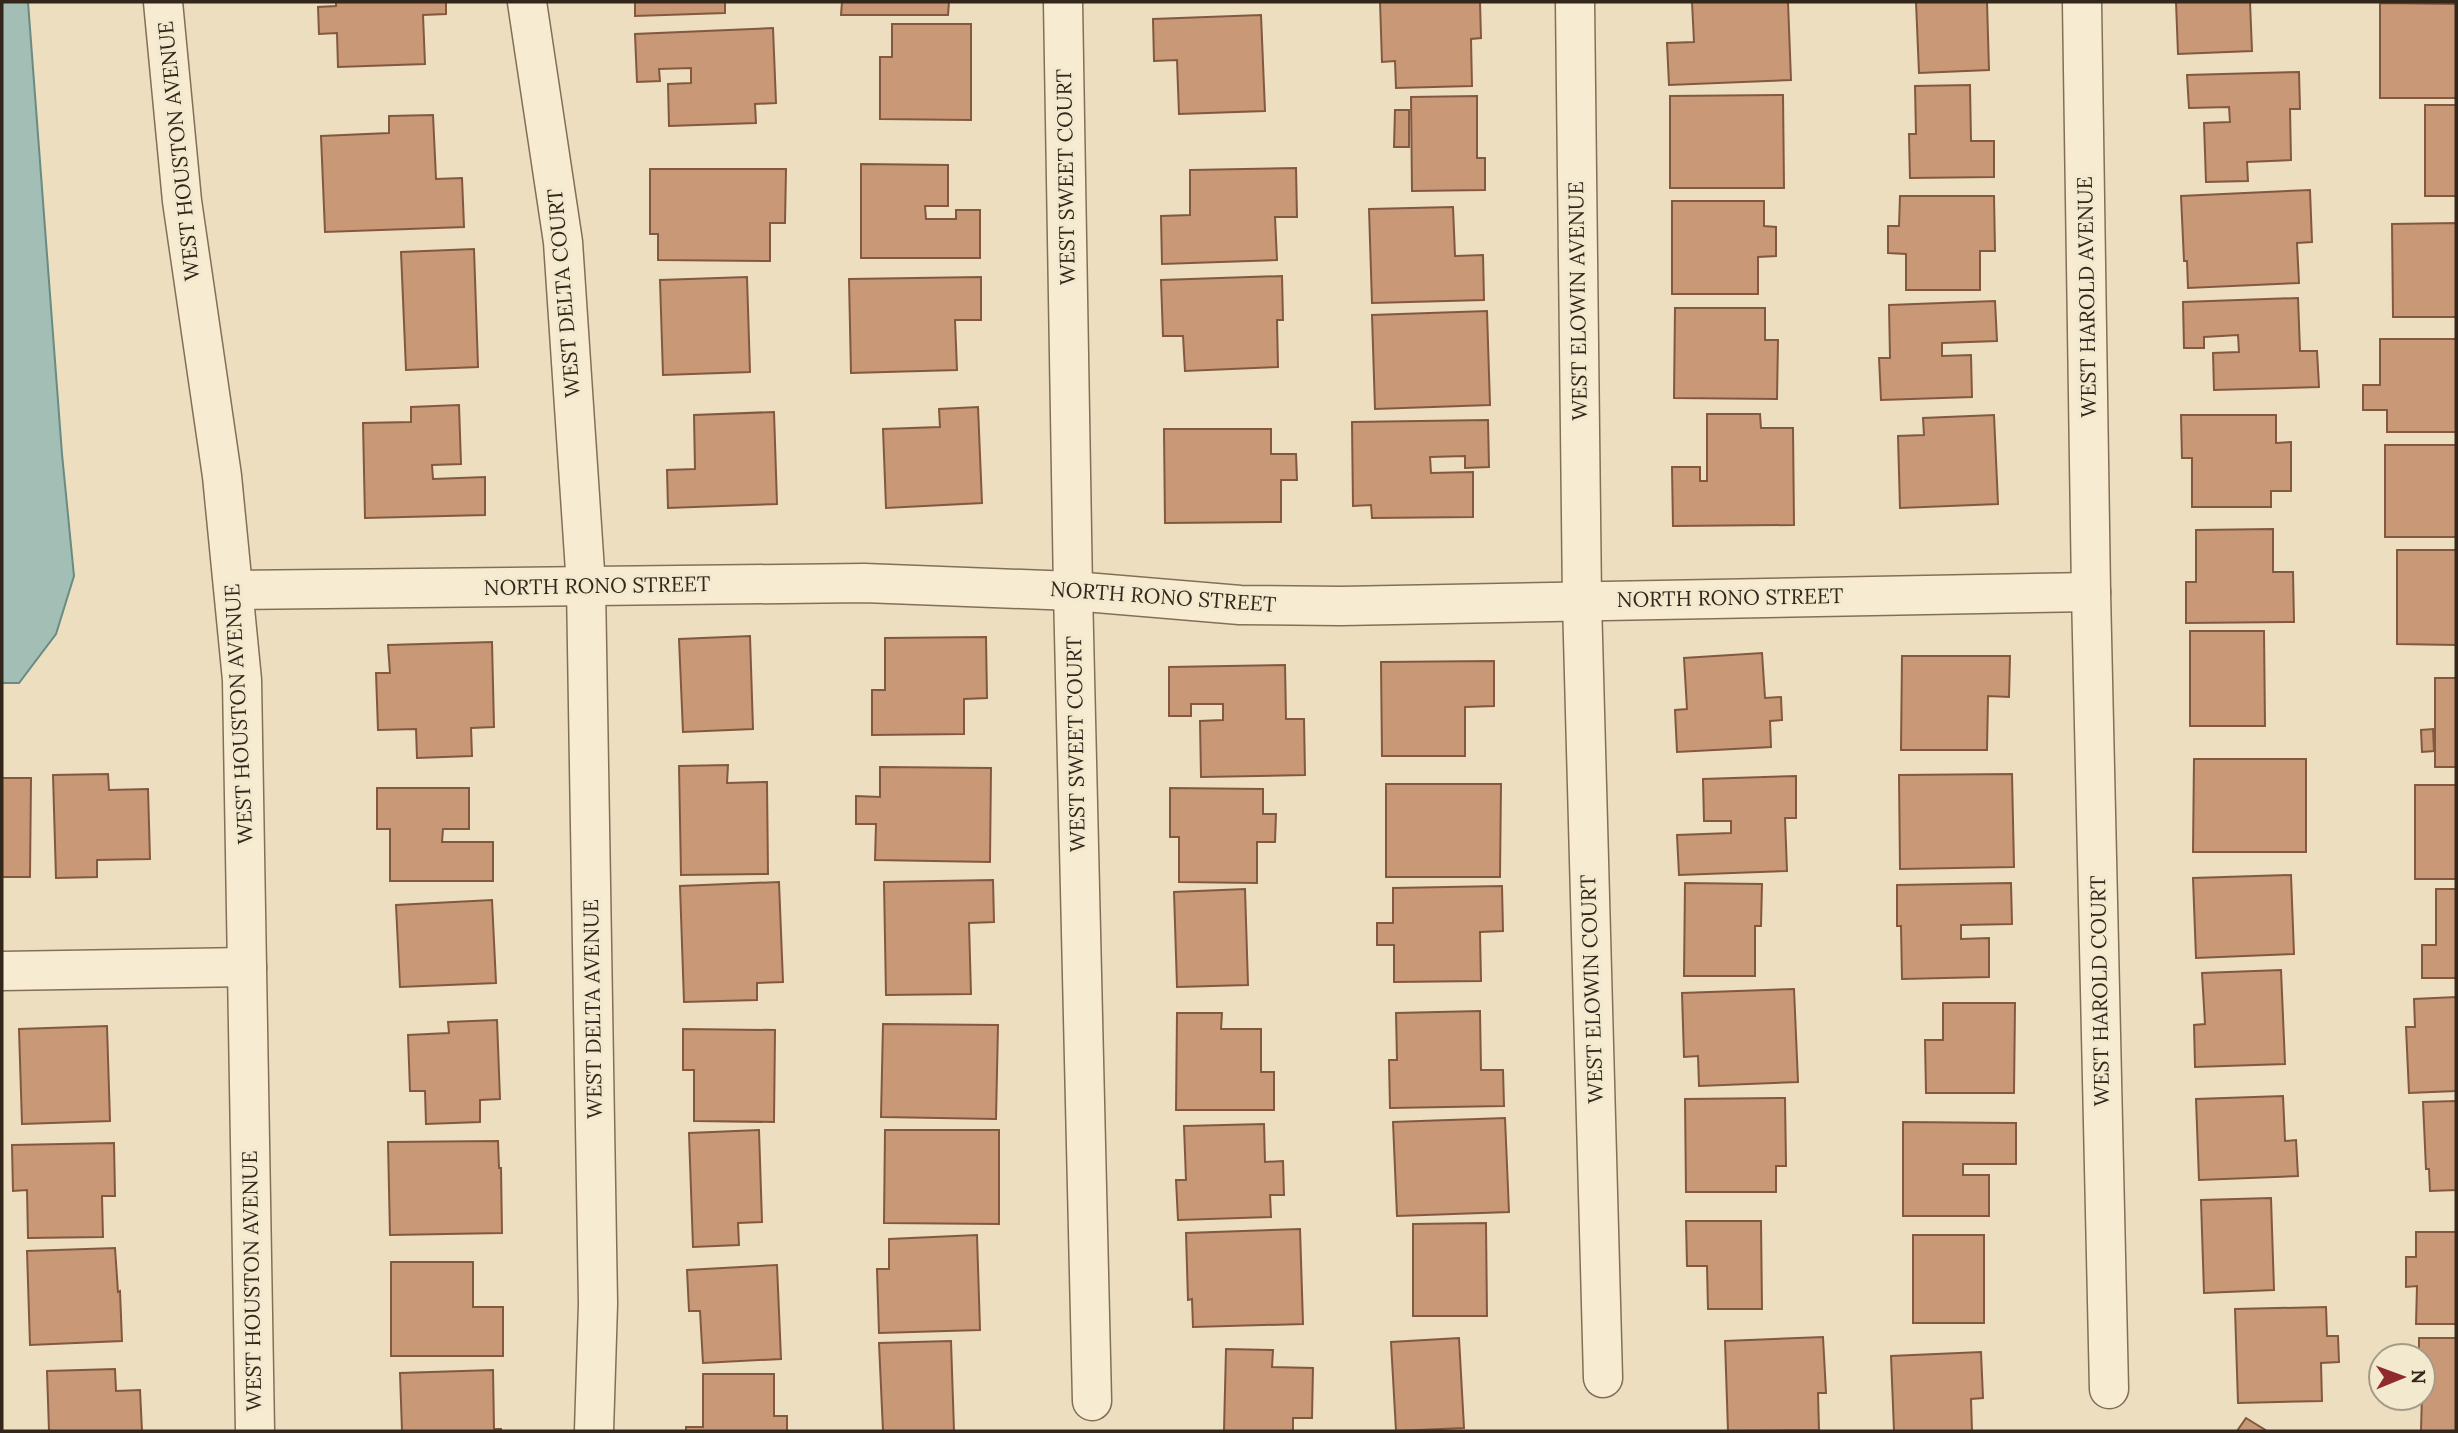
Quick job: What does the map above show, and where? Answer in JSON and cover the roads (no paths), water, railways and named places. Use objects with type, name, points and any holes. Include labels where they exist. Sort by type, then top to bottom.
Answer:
[{"type":"street","name":"WEST HOUSTON AVENUE","points":[[163,2],[182,201],[222,477],[235,590],[244,728],[255,1431]]},
{"type":"street","name":"WEST DELTA COURT","points":[[527,2],[563,242],[586,586]]},
{"type":"street","name":"WEST SWEET COURT","points":[[1063,2],[1073,591],[1092,1401]]},
{"type":"street","name":"WEST ELOWIN AVENUE","points":[[1575,2],[1582,601]]},
{"type":"street","name":"WEST HAROLD AVENUE","points":[[2082,2],[2091,592]]},
{"type":"street","name":"NORTH RONO STREET","points":[[235,590],[864,583],[1073,591],[1240,605],[2091,592]]},
{"type":"street","name":"WEST DELTA AVENUE","points":[[586,586],[598,1304],[594,1431]]},
{"type":"street","name":"WEST HAROLD COURT","points":[[2091,592],[2109,1389]]},
{"type":"street","name":"WEST ELOWIN COURT","points":[[1582,601],[1603,1378]]},
{"type":"street","points":[[2,971],[247,967]]},
{"type":"water","points":[[2,2],[28,2],[62,454],[74,576],[56,634],[19,683],[2,683]]}]
